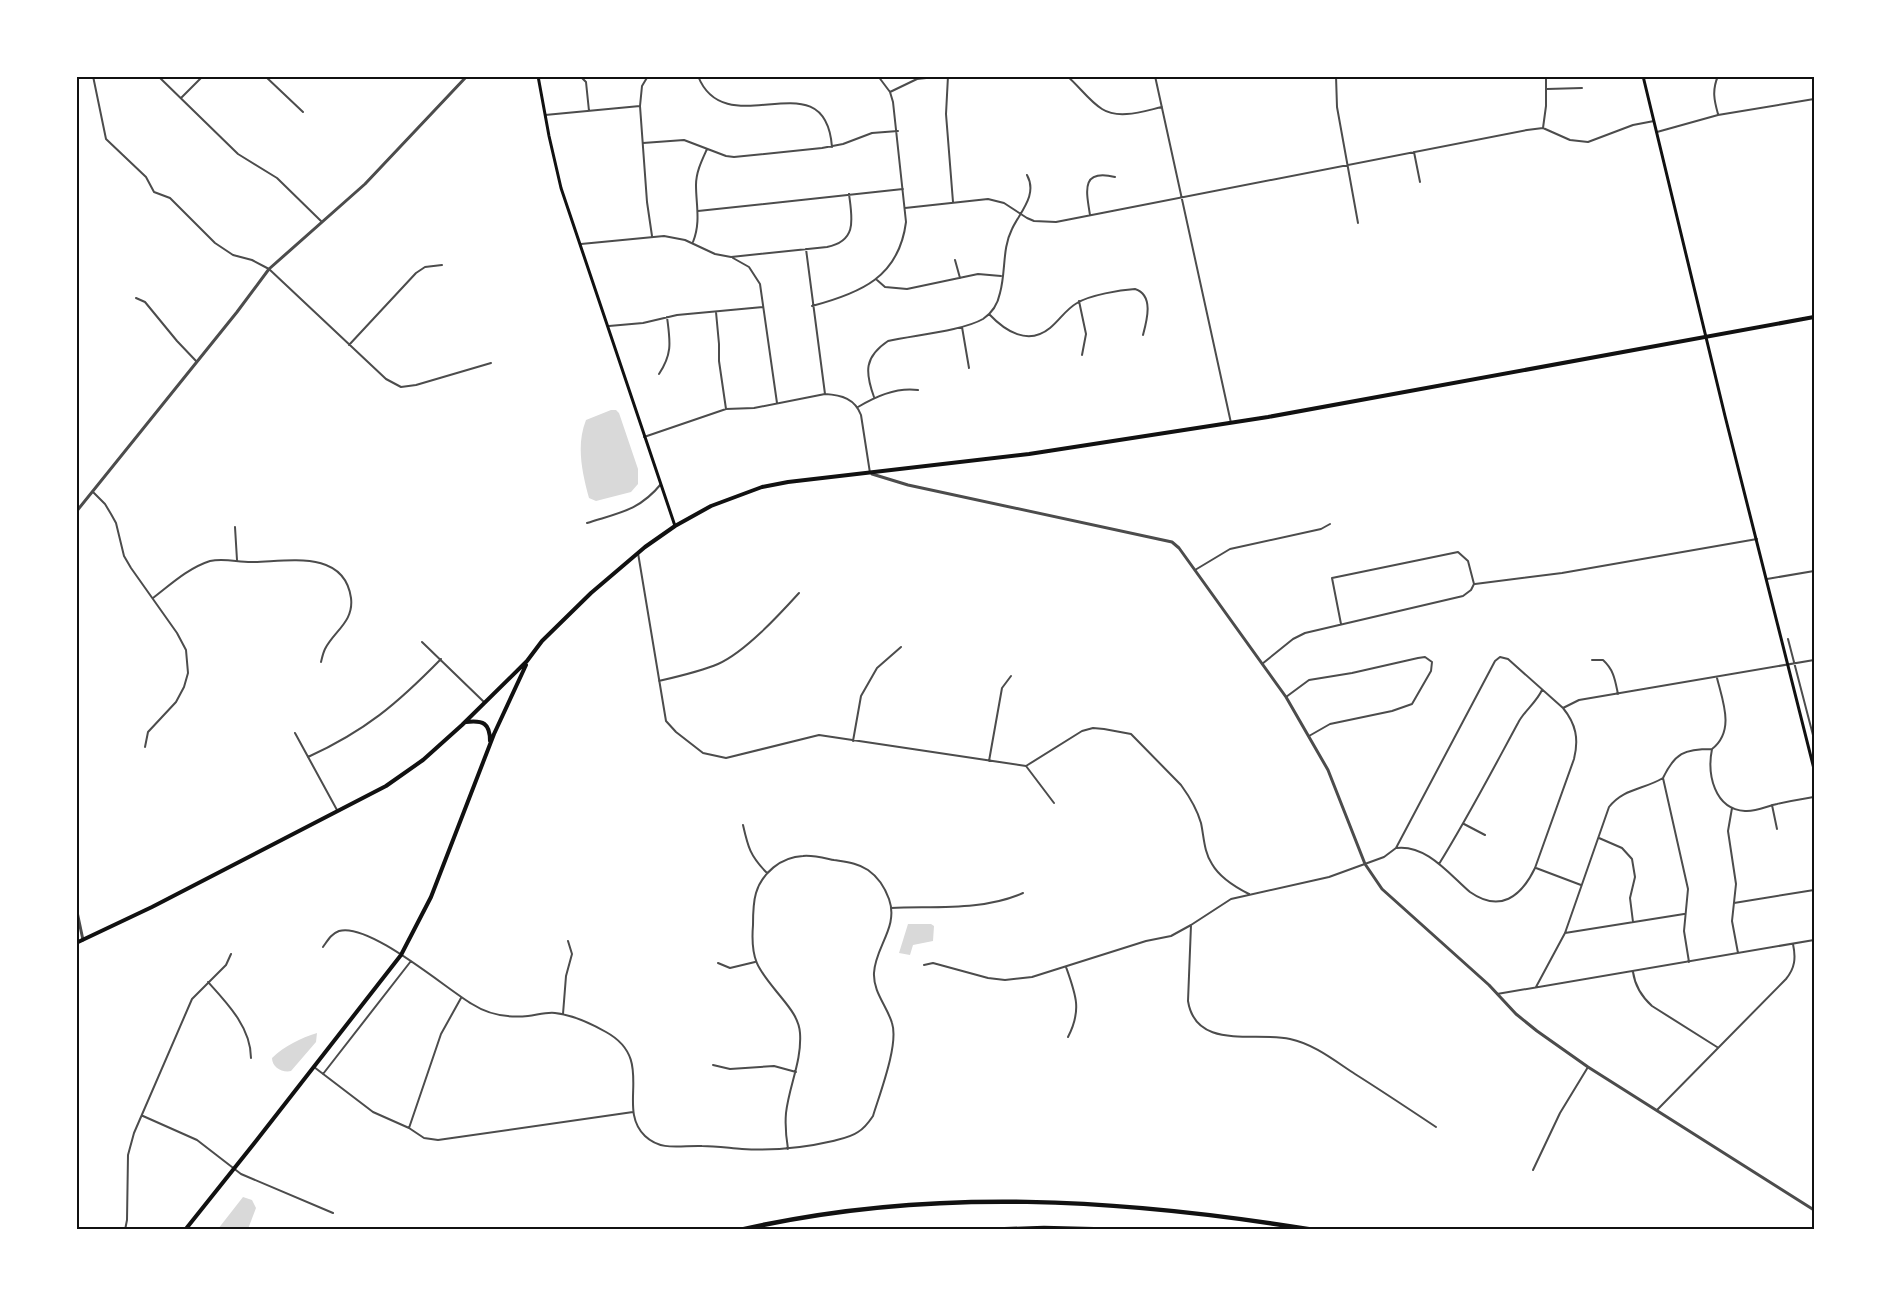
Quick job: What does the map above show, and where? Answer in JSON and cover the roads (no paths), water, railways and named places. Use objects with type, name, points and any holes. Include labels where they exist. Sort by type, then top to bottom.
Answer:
[{"type":"highway","points":[[740,1230],[801,1217],[871,1208],[940,1202],[1010,1201],[1166,1210],[1314,1230]]},
{"type":"highway","points":[[984,1230],[1029,1228],[1124,1230]]},
{"type":"main road","points":[[538,76],[556,169],[675,526]]},
{"type":"main road","points":[[1643,76],[1815,769]]},
{"type":"main road","points":[[76,943],[386,786],[423,760],[466,722],[527,661],[542,641],[591,593],[638,553],[675,526],[711,506],[762,487],[1040,452],[1231,423],[1815,317]]},
{"type":"main road","points":[[185,1230],[401,955],[431,897],[490,744],[527,661]]},
{"type":"main road","points":[[466,722],[485,723],[490,744]]},
{"type":"street","points":[[93,76],[106,139],[146,177],[154,192],[170,198],[215,243],[233,255],[252,260],[269,269],[386,379],[401,387],[416,385],[491,363]]},
{"type":"street","points":[[158,76],[238,154],[277,178],[322,222]]},
{"type":"street","points":[[181,98],[202,76]]},
{"type":"street","points":[[265,76],[303,112]]},
{"type":"street","points":[[76,512],[269,269],[365,184],[467,76]]},
{"type":"street","points":[[580,76],[586,82],[589,111]]},
{"type":"street","points":[[648,76],[642,86],[640,106],[647,202],[652,236]]},
{"type":"street","points":[[698,76],[700,82],[712,96],[728,105],[748,107],[793,102],[809,106],[824,118],[831,136],[832,147]]},
{"type":"street","points":[[812,306],[846,296],[877,280],[896,258],[901,247],[906,222],[898,132],[890,92],[878,76]]},
{"type":"street","points":[[890,92],[917,79],[946,76],[946,114],[953,202]]},
{"type":"street","points":[[1067,76],[1080,86],[1101,109],[1109,112],[1127,114],[1162,107]]},
{"type":"street","points":[[1155,76],[1231,423]]},
{"type":"street","points":[[1335,76],[1337,107],[1358,223]]},
{"type":"street","points":[[1543,128],[1547,90],[1546,76]]},
{"type":"street","points":[[1718,76],[1714,88],[1718,115]]},
{"type":"street","points":[[1547,90],[1582,88]]},
{"type":"street","points":[[1657,132],[1718,115],[1815,99]]},
{"type":"street","points":[[545,115],[640,106]]},
{"type":"street","points":[[905,208],[977,200],[997,201],[1034,220],[1056,222],[1527,130],[1543,128],[1570,140],[1588,142],[1633,125],[1654,121]]},
{"type":"street","points":[[643,143],[684,140],[734,157],[832,147],[872,133],[898,132]]},
{"type":"street","points":[[693,242],[698,227],[696,183],[707,148]]},
{"type":"street","points":[[1414,152],[1420,182]]},
{"type":"street","points":[[874,397],[867,370],[874,353],[881,346],[888,341],[962,327],[982,320],[989,314],[1000,294],[1007,239],[1032,189],[1027,175]]},
{"type":"street","points":[[1090,215],[1086,189],[1089,181],[1094,176],[1115,177]]},
{"type":"street","points":[[698,211],[903,189]]},
{"type":"street","points":[[580,244],[652,236],[676,237],[693,242],[715,254],[731,257],[836,245],[849,234],[852,226],[849,194]]},
{"type":"street","points":[[806,249],[825,394]]},
{"type":"street","points":[[731,257],[749,267],[760,284],[777,403]]},
{"type":"street","points":[[955,260],[960,278]]},
{"type":"street","points":[[349,345],[416,273],[425,267],[442,265]]},
{"type":"street","points":[[877,280],[885,287],[907,289],[987,273],[1003,276]]},
{"type":"street","points":[[989,314],[1013,334],[1031,336],[1049,329],[1065,310],[1079,301],[1135,288],[1145,295],[1148,310],[1143,334]]},
{"type":"street","points":[[136,298],[145,302],[197,362]]},
{"type":"street","points":[[1079,301],[1086,334],[1082,355]]},
{"type":"street","points":[[607,326],[763,307]]},
{"type":"street","points":[[716,312],[719,361],[726,409]]},
{"type":"street","points":[[659,374],[670,353],[667,317]]},
{"type":"street","points":[[962,327],[969,368]]},
{"type":"street","points":[[858,407],[874,397],[906,388],[918,390]]},
{"type":"street","points":[[645,437],[726,409],[754,408],[825,394],[845,397],[858,407],[861,415],[870,473],[901,484],[1172,542],[1179,548],[1286,697],[1328,770],[1365,864],[1382,889],[1537,1031],[1588,1067],[1815,1210]]},
{"type":"street","points":[[587,523],[634,508],[661,484]]},
{"type":"street","points":[[93,492],[105,504],[116,523],[124,556],[186,650],[188,673],[184,687],[176,702],[148,732],[145,747]]},
{"type":"street","points":[[1195,570],[1230,549],[1321,530],[1330,524]]},
{"type":"street","points":[[235,527],[237,560]]},
{"type":"street","points":[[1474,584],[1562,573],[1757,539]]},
{"type":"street","points":[[1262,664],[1293,639],[1305,633],[1463,596],[1471,590],[1474,584],[1468,561],[1458,552],[1332,578],[1341,624]]},
{"type":"street","points":[[638,553],[666,721],[703,753],[726,758],[819,735],[1026,766],[1082,731],[1094,728],[1131,734],[1187,794],[1200,821],[1207,855],[1215,869],[1233,885],[1249,894]]},
{"type":"street","points":[[153,598],[182,576],[212,561],[249,562],[300,559],[324,564],[344,579],[351,598],[350,615],[325,649],[321,662]]},
{"type":"street","points":[[1767,579],[1815,571]]},
{"type":"street","points":[[659,681],[717,664],[726,659],[766,628],[799,593]]},
{"type":"street","points":[[1788,639],[1815,739]]},
{"type":"street","points":[[422,642],[484,702]]},
{"type":"street","points":[[853,741],[861,696],[877,668],[901,647]]},
{"type":"street","points":[[1286,697],[1309,680],[1318,677],[1352,673],[1425,657],[1432,662],[1431,671],[1412,704],[1392,711],[1330,724],[1309,736]]},
{"type":"street","points":[[924,966],[933,963],[988,978],[1005,980],[1032,977],[1146,941],[1171,936],[1191,926],[1231,899],[1329,877],[1384,857],[1396,848],[1495,661],[1500,657],[1508,658],[1563,708],[1571,717],[1577,734],[1576,750],[1529,881],[1520,892],[1499,902],[1478,898],[1421,851],[1404,847],[1396,848]]},
{"type":"street","points":[[308,757],[369,724],[396,703],[441,659]]},
{"type":"street","points":[[1592,660],[1603,660],[1609,665],[1614,673],[1618,694]]},
{"type":"street","points":[[1563,708],[1579,700],[1815,660]]},
{"type":"street","points":[[989,761],[1002,688],[1011,676]]},
{"type":"street","points":[[1716,677],[1726,722],[1722,737],[1712,749],[1709,762],[1712,782],[1720,798],[1732,808],[1752,811],[1815,797]]},
{"type":"street","points":[[1438,864],[1464,824],[1519,721],[1542,690]]},
{"type":"street","points":[[295,733],[338,812]]},
{"type":"street","points":[[1536,987],[1565,933],[1609,807],[1623,793],[1646,787],[1663,778],[1671,762],[1677,756],[1693,750],[1712,749]]},
{"type":"street","points":[[1026,766],[1054,803]]},
{"type":"street","points":[[1663,778],[1688,889],[1684,931],[1689,962]]},
{"type":"street","points":[[1773,805],[1777,829]]},
{"type":"street","points":[[1732,808],[1728,831],[1736,884],[1732,921],[1738,953]]},
{"type":"street","points":[[1464,824],[1485,835]]},
{"type":"street","points":[[743,825],[747,845],[753,858],[767,873]]},
{"type":"street","points":[[1599,838],[1622,848],[1632,859],[1635,877],[1630,898],[1633,922]]},
{"type":"street","points":[[323,947],[333,934],[345,930],[367,934],[411,961],[461,998],[487,1012],[514,1017],[546,1013],[563,1014],[606,1032],[622,1044],[628,1052],[633,1067],[635,1120],[642,1133],[665,1146],[745,1149],[788,1149],[813,1146],[857,1134],[867,1125],[873,1116],[894,1040],[892,1021],[878,993],[873,975],[890,927],[891,909],[885,890],[875,875],[860,866],[813,856],[802,856],[784,861],[767,873],[758,886],[754,903],[751,943],[755,962],[792,1011],[800,1032],[799,1061],[786,1110],[788,1149]]},
{"type":"street","points":[[1535,868],[1581,885]]},
{"type":"street","points":[[1734,903],[1815,890]]},
{"type":"street","points":[[891,909],[995,902],[1023,892]]},
{"type":"street","points":[[76,907],[83,941]]},
{"type":"street","points":[[1565,933],[1685,914]]},
{"type":"street","points":[[1191,926],[1188,1001],[1190,1011],[1201,1026],[1221,1035],[1279,1037],[1304,1043],[1436,1127]]},
{"type":"street","points":[[1497,994],[1815,940]]},
{"type":"street","points":[[563,1014],[566,976],[572,954],[568,941]]},
{"type":"street","points":[[1657,1110],[1791,972],[1795,961],[1793,944]]},
{"type":"street","points":[[125,1230],[128,1155],[134,1133],[188,1008],[198,993],[226,965],[231,954]]},
{"type":"street","points":[[323,1074],[411,961]]},
{"type":"street","points":[[718,963],[730,968],[755,962]]},
{"type":"street","points":[[1066,967],[1078,1010],[1068,1037]]},
{"type":"street","points":[[1633,972],[1644,999],[1718,1048]]},
{"type":"street","points":[[208,982],[236,1017],[251,1044],[251,1058]]},
{"type":"street","points":[[409,1128],[441,1034],[461,998]]},
{"type":"street","points":[[713,1065],[730,1069],[774,1066],[796,1072]]},
{"type":"street","points":[[314,1067],[363,1106],[409,1128],[424,1138],[438,1140],[633,1112]]},
{"type":"street","points":[[1533,1170],[1560,1113],[1588,1067]]},
{"type":"street","points":[[142,1116],[197,1140],[234,1169],[333,1213]]}]
